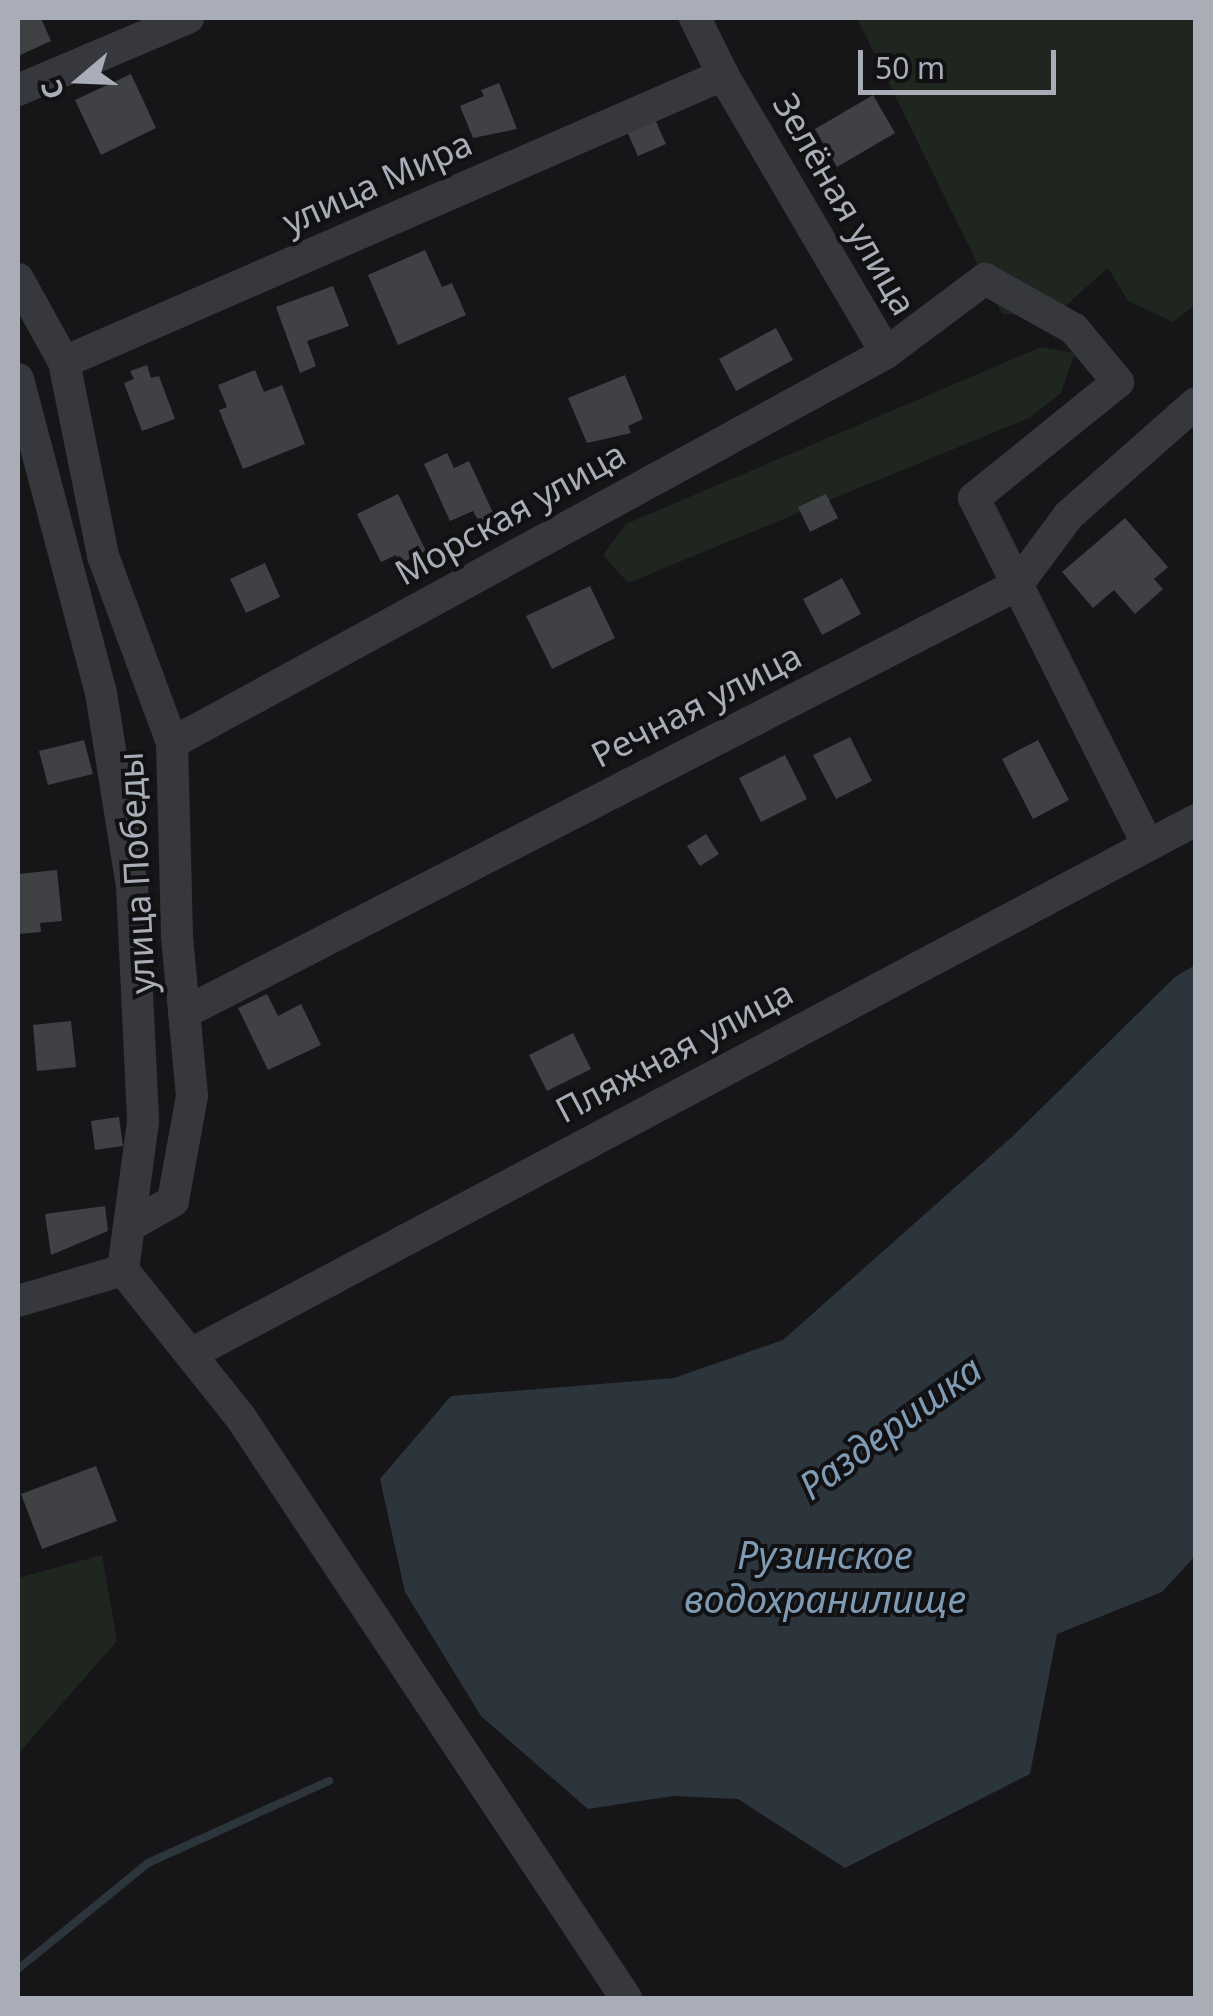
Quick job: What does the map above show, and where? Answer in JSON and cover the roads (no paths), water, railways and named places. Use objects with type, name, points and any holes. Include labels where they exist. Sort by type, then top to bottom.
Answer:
[{"type":"street","points":[[18,90],[188,18]]},
{"type":"street","name":"Зелёная улица","points":[[695,18],[722,75],[886,353],[985,279],[1074,329],[1118,382],[974,498],[1148,845]]},
{"type":"street","name":"улица Мира","points":[[64,362],[722,75]]},
{"type":"street","name":"улица Победы","points":[[18,279],[64,362],[103,556],[172,743],[177,936],[192,1096],[173,1200],[132,1224]]},
{"type":"street","name":"Морская улица","points":[[172,743],[886,353]]},
{"type":"street","points":[[18,380],[101,693],[132,886],[143,1122],[123,1270]]},
{"type":"street","name":"Речная улица","points":[[184,1013],[1016,585],[1069,516],[1196,403]]},
{"type":"street","name":"Пляжная улица","points":[[191,1354],[1196,820]]},
{"type":"street","points":[[123,1270],[242,1418],[626,1998]]},
{"type":"street","points":[[18,1301],[123,1270]]},
{"type":"water","name":"Рузинское водохранилище","points":[[1195,965],[1195,1556],[1162,1592],[1057,1634],[1030,1774],[845,1868],[738,1799],[673,1796],[588,1809],[481,1716],[405,1592],[380,1479],[451,1396],[674,1378],[783,1340],[1013,1136],[1175,977]]},
{"type":"waterway","name":"Раздеришка","points":[[18,1969],[148,1863],[329,1781]]}]
